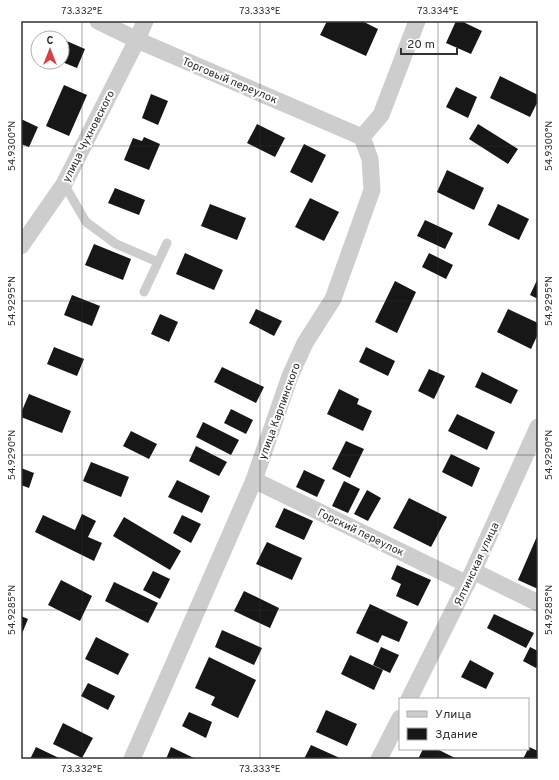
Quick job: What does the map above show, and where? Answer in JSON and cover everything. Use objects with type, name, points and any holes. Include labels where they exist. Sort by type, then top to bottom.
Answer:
[{"type":"street","name":"Торговый переулок","points":[[98,21],[137,40],[362,137]]},
{"type":"street","name":"улица Чухновского","points":[[21,246],[64,184],[137,40],[145,21]]},
{"type":"street","points":[[362,137],[381,115],[417,21]]},
{"type":"street","name":"улица Карпинского","points":[[132,759],[254,480],[290,376],[305,343],[332,299],[372,190],[370,159],[362,137]]},
{"type":"street","name":"Ялтинская улица","points":[[410,698],[470,578],[538,427]]},
{"type":"street","name":"Горский переулок","points":[[254,480],[470,578],[538,603]]},
{"type":"street","points":[[379,759],[399,720]]},
{"type":"lane","points":[[64,184],[86,222],[116,244],[158,262]]},
{"type":"lane","points":[[144,292],[167,243]]},
{"type":"building","points":[[327,21],[362,21],[378,29],[366,56],[320,35]]},
{"type":"building","points":[[456,21],[461,21],[482,31],[471,54],[446,43]]},
{"type":"building","points":[[70,42],[85,49],[77,68],[70,65]]},
{"type":"building","points":[[500,76],[538,95],[538,101],[530,117],[490,98]]},
{"type":"building","points":[[64,85],[87,95],[69,136],[46,126]]},
{"type":"building","points":[[456,87],[477,97],[468,118],[446,107]]},
{"type":"building","points":[[151,94],[168,101],[158,125],[142,118]]},
{"type":"building","points":[[21,119],[38,127],[29,147],[21,144]]},
{"type":"building","points":[[257,124],[285,138],[275,157],[247,143]]},
{"type":"building","points":[[478,124],[518,149],[508,164],[469,139]]},
{"type":"building","points":[[144,137],[160,144],[149,170],[124,160],[133,138],[142,141]]},
{"type":"building","points":[[304,144],[326,155],[312,183],[290,172]]},
{"type":"building","points":[[447,170],[484,188],[474,210],[437,192]]},
{"type":"building","points":[[115,188],[145,200],[139,215],[108,203]]},
{"type":"building","points":[[310,198],[339,212],[324,241],[295,227]]},
{"type":"building","points":[[210,204],[246,218],[237,240],[201,226]]},
{"type":"building","points":[[498,204],[529,219],[519,240],[488,225]]},
{"type":"building","points":[[425,220],[453,233],[445,249],[417,236]]},
{"type":"building","points":[[94,244],[131,259],[123,280],[85,265]]},
{"type":"building","points":[[185,253],[223,270],[214,290],[176,274]]},
{"type":"building","points":[[429,253],[453,265],[446,279],[422,267]]},
{"type":"building","points":[[538,278],[538,299],[530,295]]},
{"type":"building","points":[[395,281],[416,292],[397,333],[375,322]]},
{"type":"building","points":[[72,295],[100,306],[92,326],[64,315]]},
{"type":"building","points":[[256,309],[282,321],[274,336],[249,323]]},
{"type":"building","points":[[508,309],[538,323],[538,334],[531,349],[497,332]]},
{"type":"building","points":[[160,314],[178,322],[169,342],[151,334]]},
{"type":"building","points":[[54,347],[84,359],[77,376],[47,364]]},
{"type":"building","points":[[366,347],[395,361],[388,376],[359,362]]},
{"type":"building","points":[[222,367],[264,387],[256,403],[214,382]]},
{"type":"building","points":[[429,369],[445,376],[434,399],[418,391]]},
{"type":"building","points":[[482,372],[518,390],[511,404],[475,387]]},
{"type":"building","points":[[339,389],[359,399],[357,404],[372,411],[363,431],[327,414]]},
{"type":"building","points":[[29,394],[71,411],[62,433],[21,417],[21,413]]},
{"type":"building","points":[[231,409],[253,420],[246,434],[224,423]]},
{"type":"building","points":[[457,414],[495,432],[487,450],[448,431]]},
{"type":"building","points":[[203,422],[239,440],[231,455],[196,437]]},
{"type":"building","points":[[131,431],[157,444],[149,459],[123,446]]},
{"type":"building","points":[[346,441],[364,449],[350,478],[332,469]]},
{"type":"building","points":[[196,446],[227,462],[219,476],[189,461]]},
{"type":"building","points":[[451,454],[480,468],[472,487],[442,472]]},
{"type":"building","points":[[91,462],[129,477],[121,497],[83,481]]},
{"type":"building","points":[[21,468],[34,473],[29,488],[21,485]]},
{"type":"building","points":[[304,470],[325,480],[317,497],[296,487]]},
{"type":"building","points":[[177,480],[210,496],[202,513],[168,497]]},
{"type":"building","points":[[344,481],[360,489],[348,513],[332,506]]},
{"type":"building","points":[[367,490],[381,498],[368,521],[354,514]]},
{"type":"building","points":[[409,498],[447,517],[431,547],[393,528]]},
{"type":"building","points":[[284,508],[313,521],[304,540],[275,527]]},
{"type":"building","points":[[82,514],[96,521],[88,537],[102,543],[94,561],[35,532],[43,515],[75,530]]},
{"type":"building","points":[[182,515],[201,524],[191,543],[173,533]]},
{"type":"building","points":[[124,517],[181,551],[170,570],[113,536]]},
{"type":"building","points":[[538,534],[538,589],[518,580]]},
{"type":"building","points":[[267,542],[302,558],[292,580],[256,564]]},
{"type":"building","points":[[397,565],[431,580],[418,606],[396,596],[401,584],[391,579]]},
{"type":"building","points":[[153,571],[170,579],[160,599],[143,590]]},
{"type":"building","points":[[61,580],[92,596],[80,621],[48,605]]},
{"type":"building","points":[[114,582],[158,603],[148,623],[105,601]]},
{"type":"building","points":[[244,591],[279,608],[270,628],[234,611]]},
{"type":"building","points":[[370,604],[408,622],[399,642],[382,635],[378,643],[356,633]]},
{"type":"building","points":[[494,614],[534,633],[526,648],[487,628]]},
{"type":"building","points":[[21,616],[28,619],[21,636]]},
{"type":"building","points":[[222,630],[262,648],[254,665],[215,647]]},
{"type":"building","points":[[96,637],[129,654],[118,675],[85,659]]},
{"type":"building","points":[[381,647],[399,655],[390,673],[373,665]]},
{"type":"building","points":[[530,647],[538,651],[538,665],[536,668],[523,661]]},
{"type":"building","points":[[350,655],[383,670],[374,690],[341,674]]},
{"type":"building","points":[[209,657],[256,680],[238,718],[211,705],[215,697],[195,688]]},
{"type":"building","points":[[470,660],[494,673],[486,689],[461,677]]},
{"type":"building","points":[[88,683],[115,696],[108,710],[81,696]]},
{"type":"building","points":[[326,710],[357,724],[347,746],[316,732]]},
{"type":"building","points":[[189,712],[212,722],[206,738],[182,726]]},
{"type":"building","points":[[63,723],[93,738],[82,758],[53,744]]},
{"type":"building","points":[[311,745],[342,759],[304,759]]},
{"type":"building","points":[[36,747],[61,759],[30,759]]},
{"type":"building","points":[[171,747],[196,759],[166,759]]},
{"type":"building","points":[[529,747],[538,751],[538,759],[523,759],[528,750],[529,750]]},
{"type":"building","points":[[422,750],[439,750],[457,759],[418,759]]}]
